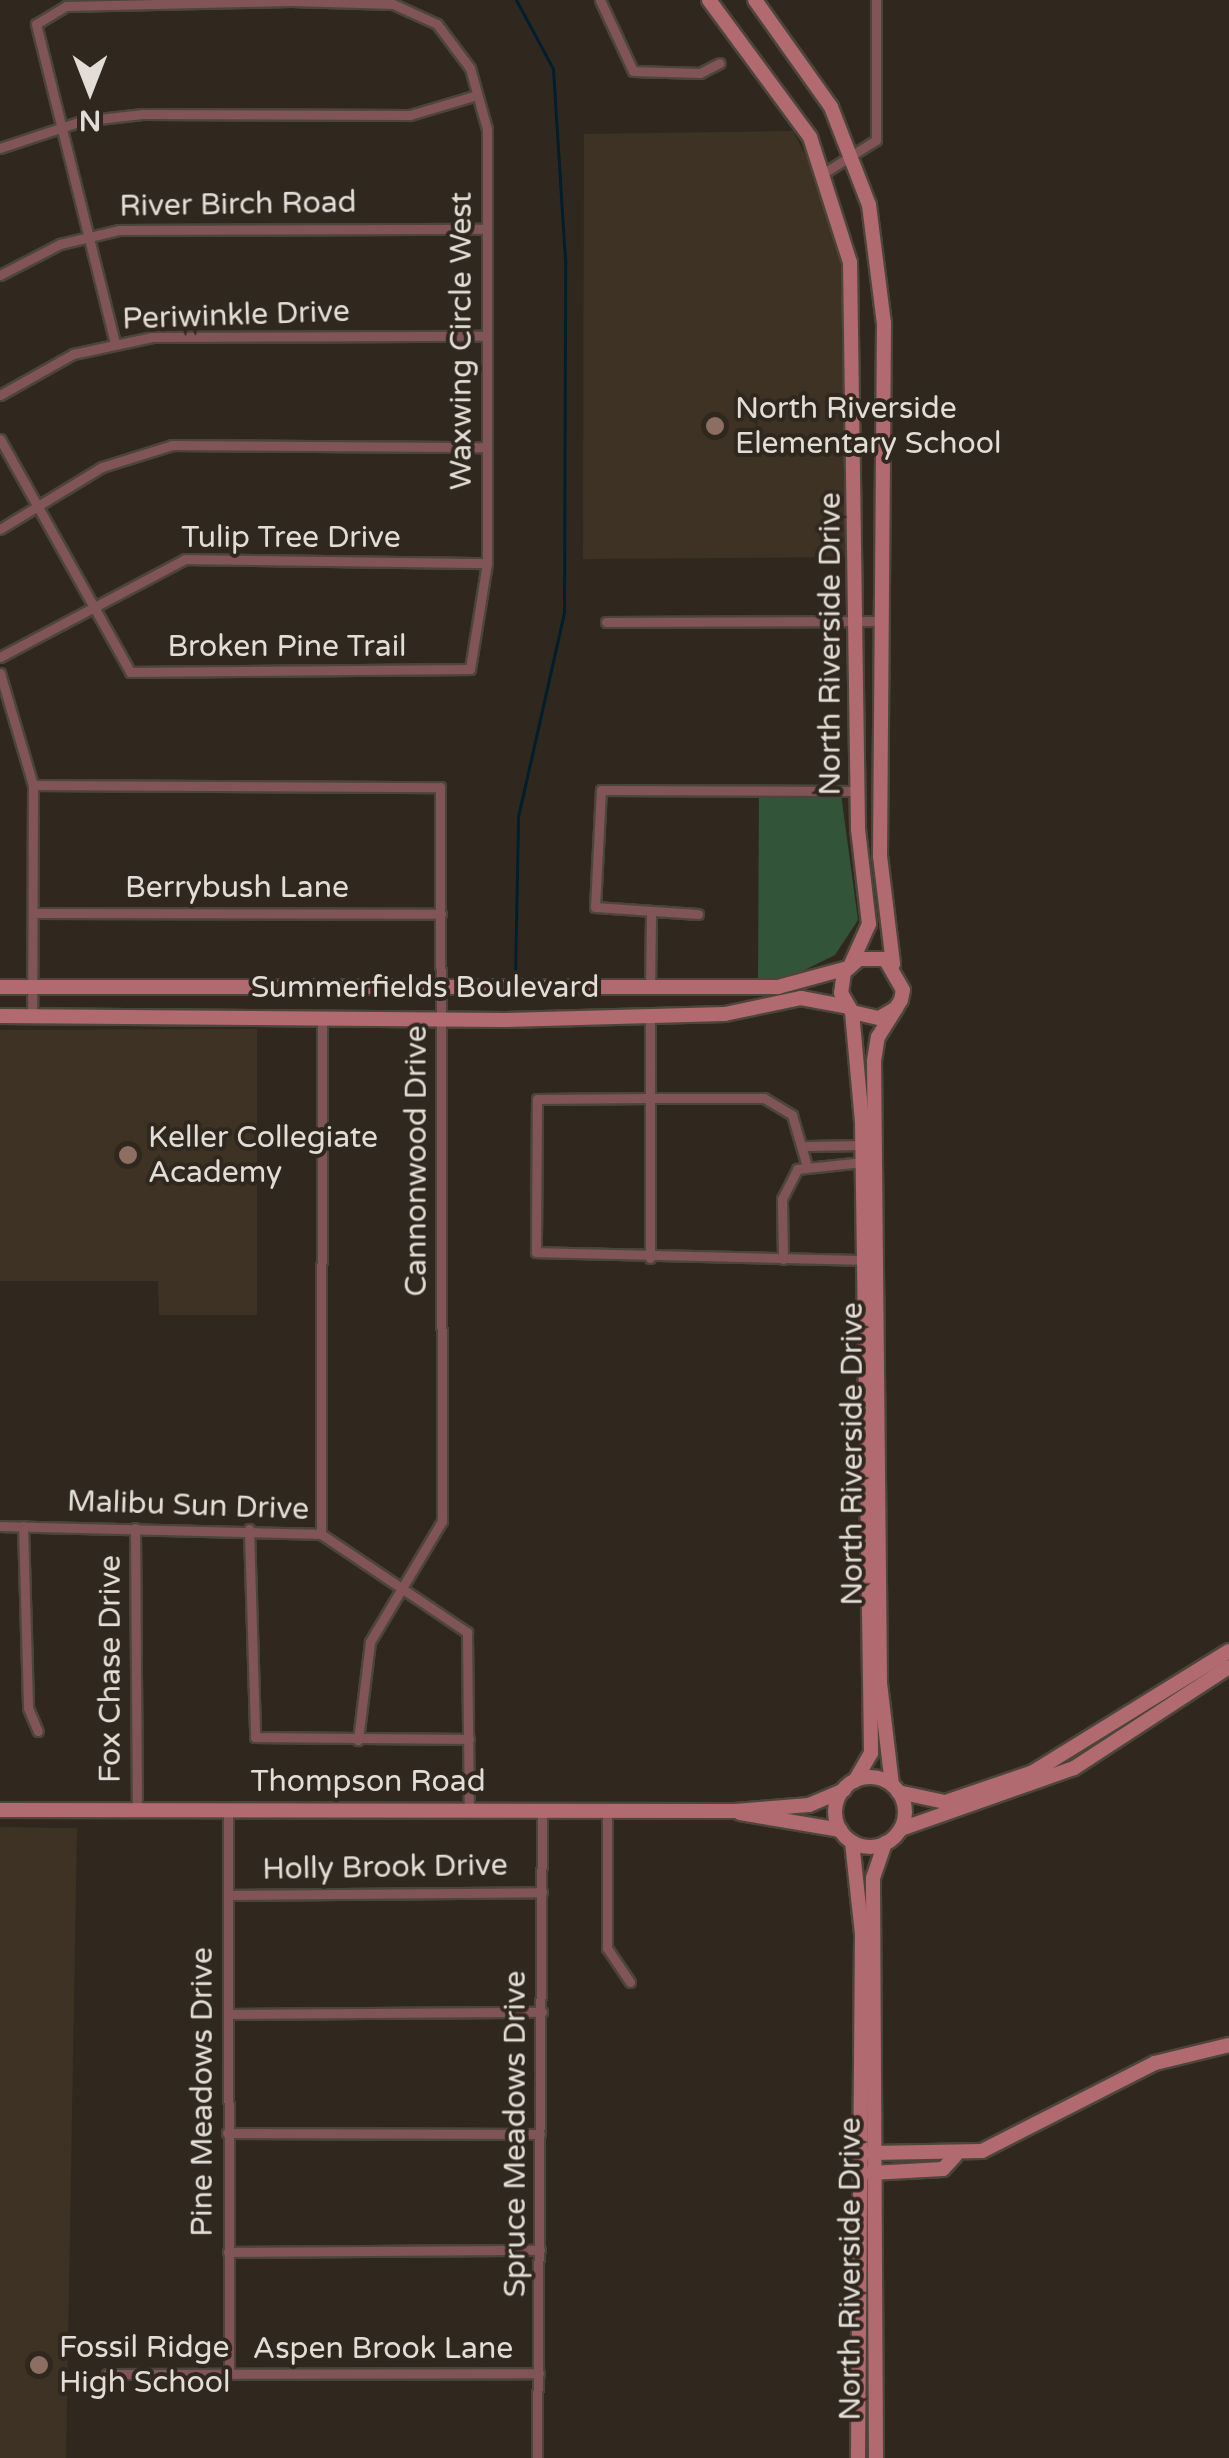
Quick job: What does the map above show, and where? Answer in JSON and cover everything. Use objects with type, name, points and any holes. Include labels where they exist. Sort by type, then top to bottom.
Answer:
[{"type":"main road","name":"North Riverside Drive","points":[[710,0],[772,78],[828,171],[858,325],[858,791],[869,924],[840,982],[850,1010],[863,1162],[864,1469],[871,1753],[849,1785],[840,1830]]},
{"type":"main road","name":"North Riverside Drive","points":[[755,0],[857,159],[884,323],[880,856],[892,964],[903,990],[874,1061],[880,1683],[901,1829]]},
{"type":"main road","points":[[849,966],[876,956],[892,964]]},
{"type":"main road","name":"Summerfields Boulevard","points":[[0,987],[778,987],[849,966]]},
{"type":"main road","points":[[650,988],[650,1014]]},
{"type":"main road","name":"Summerfields Boulevard","points":[[0,1016],[725,1014],[800,998],[850,1010]]},
{"type":"main road","points":[[850,1010],[870,1019],[896,1008]]},
{"type":"main road","points":[[864,1469],[880,1469]]},
{"type":"main road","points":[[849,1785],[895,1789],[945,1802],[1036,1778],[1229,1651]]},
{"type":"main road","points":[[840,1830],[852,1842],[885,1844],[901,1829],[1036,1778],[1229,1667]]},
{"type":"main road","name":"Thompson Road","points":[[0,1810],[735,1811],[809,1804],[849,1785]]},
{"type":"main road","name":"Thompson Road","points":[[735,1811],[840,1830]]},
{"type":"main road","name":"North Riverside Drive","points":[[852,1842],[862,1934],[858,2458]]},
{"type":"main road","name":"North Riverside Drive","points":[[876,2458],[879,2153],[873,1878],[885,1844]]},
{"type":"main road","points":[[861,2153],[955,2156],[1006,2143],[1155,2062],[1229,2045]]},
{"type":"main road","points":[[861,2173],[942,2169],[955,2156]]},
{"type":"street","points":[[600,0],[633,72],[700,73],[720,63]]},
{"type":"street","points":[[828,171],[857,159],[876,140],[876,0]]},
{"type":"street","points":[[115,343],[32,32],[52,12],[195,1]]},
{"type":"street","name":"Waxwing Circle West","points":[[195,1],[374,2],[438,24],[477,95],[487,129],[487,563],[470,669]]},
{"type":"street","points":[[0,148],[57,128],[143,114],[410,115],[477,95]]},
{"type":"street","name":"River Birch Road","points":[[0,275],[86,236],[487,229]]},
{"type":"street","name":"Periwinkle Drive","points":[[0,395],[73,354],[115,343],[486,336]]},
{"type":"street","name":"Broken Pine Trail","points":[[0,439],[130,672],[470,669]]},
{"type":"street","points":[[0,529],[135,452],[172,446],[487,447]]},
{"type":"street","name":"Tulip Tree Drive","points":[[0,657],[185,559],[487,563]]},
{"type":"street","points":[[606,622],[881,620]]},
{"type":"street","points":[[0,673],[34,785],[32,1016]]},
{"type":"street","name":"Cannonwood Drive","points":[[34,785],[440,786],[442,1520],[360,1674],[358,1740]]},
{"type":"street","points":[[698,914],[651,914],[595,907],[596,802],[606,786],[858,791]]},
{"type":"street","name":"Berrybush Lane","points":[[33,913],[442,914]]},
{"type":"street","points":[[650,988],[651,914]]},
{"type":"street","points":[[650,1014],[650,1258]]},
{"type":"street","points":[[321,1534],[322,1017]]},
{"type":"street","points":[[783,1259],[782,1199],[806,1162],[806,1146],[792,1114],[764,1098],[537,1098],[534,1246],[543,1258],[864,1260]]},
{"type":"street","points":[[806,1146],[862,1145]]},
{"type":"street","points":[[806,1162],[863,1162]]},
{"type":"street","name":"Malibu Sun Drive","points":[[0,1526],[249,1529],[321,1534],[467,1632],[470,1810]]},
{"type":"street","points":[[23,1526],[28,1708],[38,1731]]},
{"type":"street","name":"Fox Chase Drive","points":[[136,1528],[137,1810]]},
{"type":"street","points":[[249,1529],[255,1737],[469,1739]]},
{"type":"street","name":"Pine Meadows Drive","points":[[228,1810],[228,2374]]},
{"type":"street","name":"Spruce Meadows Drive","points":[[537,2458],[542,1810]]},
{"type":"street","points":[[607,1811],[607,1948],[614,1972],[630,1982]]},
{"type":"street","name":"Holly Brook Drive","points":[[228,1894],[542,1892]]},
{"type":"street","points":[[228,2014],[542,2012]]},
{"type":"street","points":[[227,2133],[540,2134]]},
{"type":"street","points":[[228,2252],[540,2250]]},
{"type":"street","name":"Aspen Brook Lane","points":[[107,2374],[540,2374]]},
{"type":"shaded area","name":"North Riverside Elementary School","points":[[793,131],[826,194],[847,296],[847,557],[583,559],[584,134]]},
{"type":"shaded area","name":"Keller Collegiate Academy","points":[[257,1029],[257,1315],[159,1315],[158,1281],[0,1281],[0,1030]]},
{"type":"shaded area","points":[[0,1827],[77,1828],[66,2458],[0,2458]]},
{"type":"green space","points":[[759,793],[841,794],[858,920],[835,955],[784,980],[758,979]]},
{"type":"waterway","points":[[515,977],[518,817],[564,613],[565,260],[553,69],[516,0]]},
{"type":"place","name":"North Riverside Elementary School","points":[[715,426]]},
{"type":"place","name":"Keller Collegiate Academy","points":[[128,1155]]},
{"type":"place","name":"Fossil Ridge High School","points":[[39,2365]]}]
